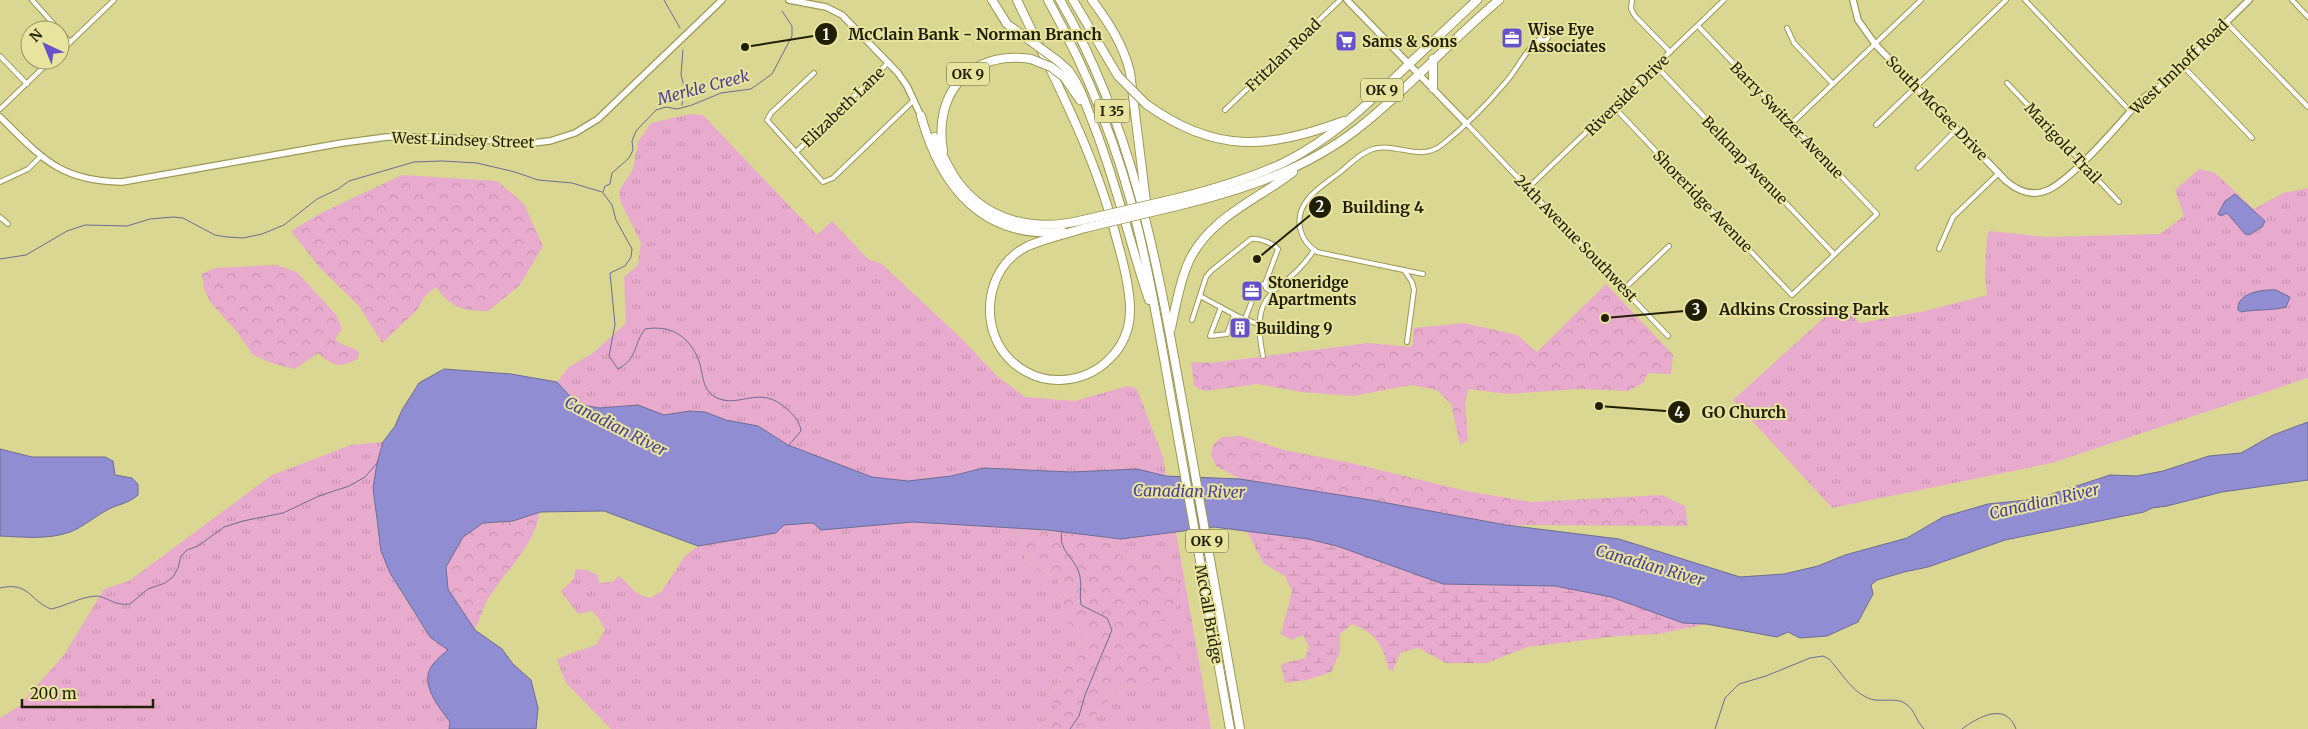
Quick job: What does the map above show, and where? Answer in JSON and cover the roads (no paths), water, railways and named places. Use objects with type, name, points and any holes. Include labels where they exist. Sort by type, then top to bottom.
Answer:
[{"type":"highway","points":[[992,0],[1007,24],[1058,61],[1066,74]]},
{"type":"highway","points":[[1017,0],[1080,131],[1095,167],[1114,227],[1130,297],[1130,312],[1126,334],[1121,345],[1109,360],[1099,368],[1078,378],[1058,380],[1040,378],[1028,373],[1014,363],[999,346],[990,323],[990,295],[998,276],[1018,252],[1084,224]]},
{"type":"highway","name":"I 35","points":[[1048,0],[1080,61],[1121,168],[1140,236],[1157,322]]},
{"type":"highway","name":"I 35","points":[[1060,0],[1091,60],[1114,116],[1135,177],[1149,229],[1170,332]]},
{"type":"highway","points":[[1073,0],[1118,76],[1146,104],[1174,122],[1191,130],[1236,142],[1270,141],[1296,138],[1355,116]]},
{"type":"highway","points":[[1092,0],[1120,42],[1130,72],[1149,229]]},
{"type":"highway","name":"OK 9","points":[[1157,322],[1131,248],[1116,186],[1101,143],[1066,74],[1031,60],[1010,58],[994,60],[978,67],[958,83],[948,98],[942,115],[940,133],[944,157],[964,189],[979,203],[1000,216],[1035,226],[1084,224],[1178,202],[1232,184],[1283,163],[1321,141],[1355,116],[1478,0]]},
{"type":"highway","name":"OK 9","points":[[1170,332],[1181,282],[1190,260],[1201,242],[1224,218],[1360,127],[1499,0]]},
{"type":"highway","points":[[1433,59],[1433,88]]},
{"type":"highway","points":[[921,116],[924,128],[948,178],[960,196],[984,216],[1004,226],[1026,232],[1047,233],[1084,224]]},
{"type":"highway","points":[[921,116],[944,157]]},
{"type":"highway","points":[[1178,202],[1248,186],[1308,160]]},
{"type":"highway","name":"McCall Bridge","points":[[1157,322],[1230,729]]},
{"type":"highway","name":"McCall Bridge","points":[[1170,332],[1240,729]]},
{"type":"main road","name":"West Lindsey Street","points":[[0,117],[40,157],[63,171],[86,179],[122,182],[342,143],[387,137],[432,137],[532,143],[550,141],[575,133],[598,119],[722,0]]},
{"type":"main road","points":[[790,0],[826,7],[837,12],[889,62],[903,79],[921,116]]},
{"type":"main road","points":[[1347,0],[1466,123]]},
{"type":"main road","name":"South McGee Drive","points":[[1854,0],[1858,20],[1876,44],[1999,174],[2020,190],[2029,193],[2041,192]]},
{"type":"main road","name":"West Imhoff Road","points":[[2041,192],[2056,185],[2082,162],[2136,105],[2158,88],[2249,0]]},
{"type":"street","points":[[32,0],[51,20]]},
{"type":"street","points":[[70,42],[113,0]]},
{"type":"street","name":"Fritzlan Road","points":[[1225,110],[1340,0]]},
{"type":"street","points":[[1632,0],[1631,5],[1635,16],[1670,52]]},
{"type":"street","name":"Riverside Drive","points":[[1528,188],[1724,0]]},
{"type":"street","points":[[1791,124],[1921,0]]},
{"type":"street","points":[[1876,125],[2006,0]]},
{"type":"street","points":[[2025,0],[2131,112]]},
{"type":"street","points":[[2292,0],[2308,17]]},
{"type":"street","points":[[2226,22],[2308,107]]},
{"type":"street","name":"Barry Switzer Avenue","points":[[1698,26],[1877,214],[1834,254]]},
{"type":"street","points":[[1788,28],[1794,43],[1833,84]]},
{"type":"street","points":[[1423,274],[1324,255],[1314,250],[1304,239],[1299,224],[1302,206],[1313,193],[1367,152],[1380,148],[1415,153],[1432,151],[1444,144],[1506,83],[1523,56],[1540,39]]},
{"type":"street","points":[[0,56],[27,84]]},
{"type":"street","name":"Elizabeth Lane","points":[[796,152],[889,62]]},
{"type":"street","points":[[2182,65],[2252,138]]},
{"type":"street","name":"Belknap Avenue","points":[[1656,66],[1834,254]]},
{"type":"street","points":[[0,109],[41,70]]},
{"type":"street","points":[[814,73],[767,118],[770,124],[820,180],[828,182],[914,100]]},
{"type":"street","name":"Marigold Trail","points":[[2007,83],[2119,202]]},
{"type":"street","name":"Shoreridge Avenue","points":[[1614,107],[1792,295],[1834,254]]},
{"type":"street","name":"24th Avenue Southwest","points":[[1466,123],[1668,336]]},
{"type":"street","points":[[1918,168],[1958,129]]},
{"type":"street","points":[[0,182],[23,172],[40,157]]},
{"type":"street","points":[[1939,249],[1953,217],[1999,174]]},
{"type":"street","points":[[0,217],[8,224]]},
{"type":"street","points":[[1192,320],[1211,271],[1251,239],[1271,244],[1278,249],[1266,285]]},
{"type":"street","points":[[1624,288],[1669,246]]},
{"type":"street","points":[[1263,356],[1258,322],[1263,306],[1273,291],[1301,268],[1314,250]]},
{"type":"street","points":[[1404,270],[1414,290],[1407,342]]},
{"type":"street","points":[[1246,319],[1259,285],[1266,285],[1273,291]]},
{"type":"street","points":[[1200,296],[1234,315],[1258,322]]},
{"type":"street","points":[[1222,307],[1210,336],[1227,334],[1234,315]]},
{"type":"water","points":[[2235,194],[2265,221],[2262,227],[2249,235],[2245,234],[2227,213],[2221,216],[2218,214],[2225,201]]},
{"type":"water","points":[[2276,290],[2290,297],[2286,307],[2241,312],[2238,310],[2241,300],[2251,293]]},
{"type":"water","name":"Canadian River","points":[[444,369],[511,374],[557,382],[577,404],[600,408],[638,405],[664,415],[690,411],[705,412],[726,420],[758,426],[788,445],[872,477],[908,481],[951,476],[984,468],[1071,472],[1137,469],[1166,476],[1240,479],[1371,500],[1506,525],[1619,539],[1740,577],[1784,574],[1818,566],[1845,555],[1907,538],[1943,517],[1988,504],[2037,499],[2110,475],[2137,476],[2163,471],[2209,456],[2241,453],[2273,435],[2308,422],[2308,480],[2222,492],[2152,508],[2144,512],[2005,540],[1928,567],[1877,580],[1871,585],[1873,594],[1858,622],[1827,636],[1800,638],[1788,632],[1777,637],[1706,624],[1683,623],[1611,597],[1555,586],[1443,584],[1337,546],[1308,539],[1214,527],[1121,539],[1047,530],[913,522],[821,530],[813,523],[784,525],[776,533],[698,546],[604,511],[540,512],[513,521],[483,523],[463,537],[446,567],[448,589],[475,630],[502,649],[513,664],[531,680],[538,708],[536,729],[449,729],[450,722],[436,702],[429,687],[428,679],[429,671],[433,664],[448,650],[430,637],[390,573],[381,551],[373,488],[383,442],[395,426],[402,410],[419,383]]},
{"type":"water","points":[[0,449],[32,457],[105,457],[113,461],[115,475],[132,478],[138,484],[138,495],[107,510],[75,530],[62,535],[35,537],[0,536]]},
{"type":"waterway","points":[[664,0],[680,28]]},
{"type":"waterway","name":"Merkle Creek","points":[[603,192],[605,186],[610,184],[612,173],[629,158],[633,150],[632,141],[636,131],[656,110],[666,107],[677,109],[721,93],[751,89],[772,74],[792,36],[792,26],[782,11]]},
{"type":"waterway","points":[[682,105],[684,87],[681,74],[683,50]]},
{"type":"waterway","points":[[0,259],[26,255],[67,231],[85,225],[127,226],[150,219],[173,217],[183,218],[215,235],[243,238],[262,234],[284,225],[317,199],[338,189],[349,181],[414,162],[477,163],[515,172],[538,180],[572,183],[602,192]]},
{"type":"waterway","name":"Merkle Creek","points":[[603,193],[612,205],[616,220],[632,249],[631,257],[625,266],[610,273],[615,325],[609,356],[618,369],[632,356],[645,329],[662,328],[676,333],[693,348],[707,389],[715,397],[732,401],[758,397],[767,398],[777,402],[792,414],[798,422],[801,431],[788,446]]},
{"type":"waterway","points":[[0,588],[17,587],[23,589],[44,606],[51,609],[96,596],[119,604],[130,604],[148,589],[165,583],[173,577],[181,556],[187,550],[198,546],[224,527],[283,513],[319,496],[349,486],[365,477],[378,462]]},
{"type":"waterway","points":[[1062,531],[1062,544],[1078,570],[1080,577],[1081,605],[1107,618],[1112,630],[1085,695],[1079,716],[1070,729]]},
{"type":"waterway","points":[[1715,729],[1725,698],[1739,684],[1766,676],[1810,658],[1823,656],[1829,659],[1849,684],[1861,694],[1875,700],[1896,700],[1906,704],[1924,729]]},
{"type":"waterway","points":[[1962,729],[1983,716],[1991,714],[2006,716],[2011,720],[2016,729]]},
{"type":"place","name":"Wise Eye Associates","points":[[1512,38]]},
{"type":"place","name":"Sams & Sons","points":[[1346,41]]},
{"type":"place","name":"McClain Bank - Norman Branch","points":[[745,47]]},
{"type":"place","name":"Building 4","points":[[1257,259]]},
{"type":"place","name":"Stoneridge Apartments","points":[[1252,291]]},
{"type":"place","name":"Adkins Crossing Park","points":[[1605,318]]},
{"type":"place","name":"Building 9","points":[[1240,328]]},
{"type":"place","name":"GO Church","points":[[1599,406]]}]
